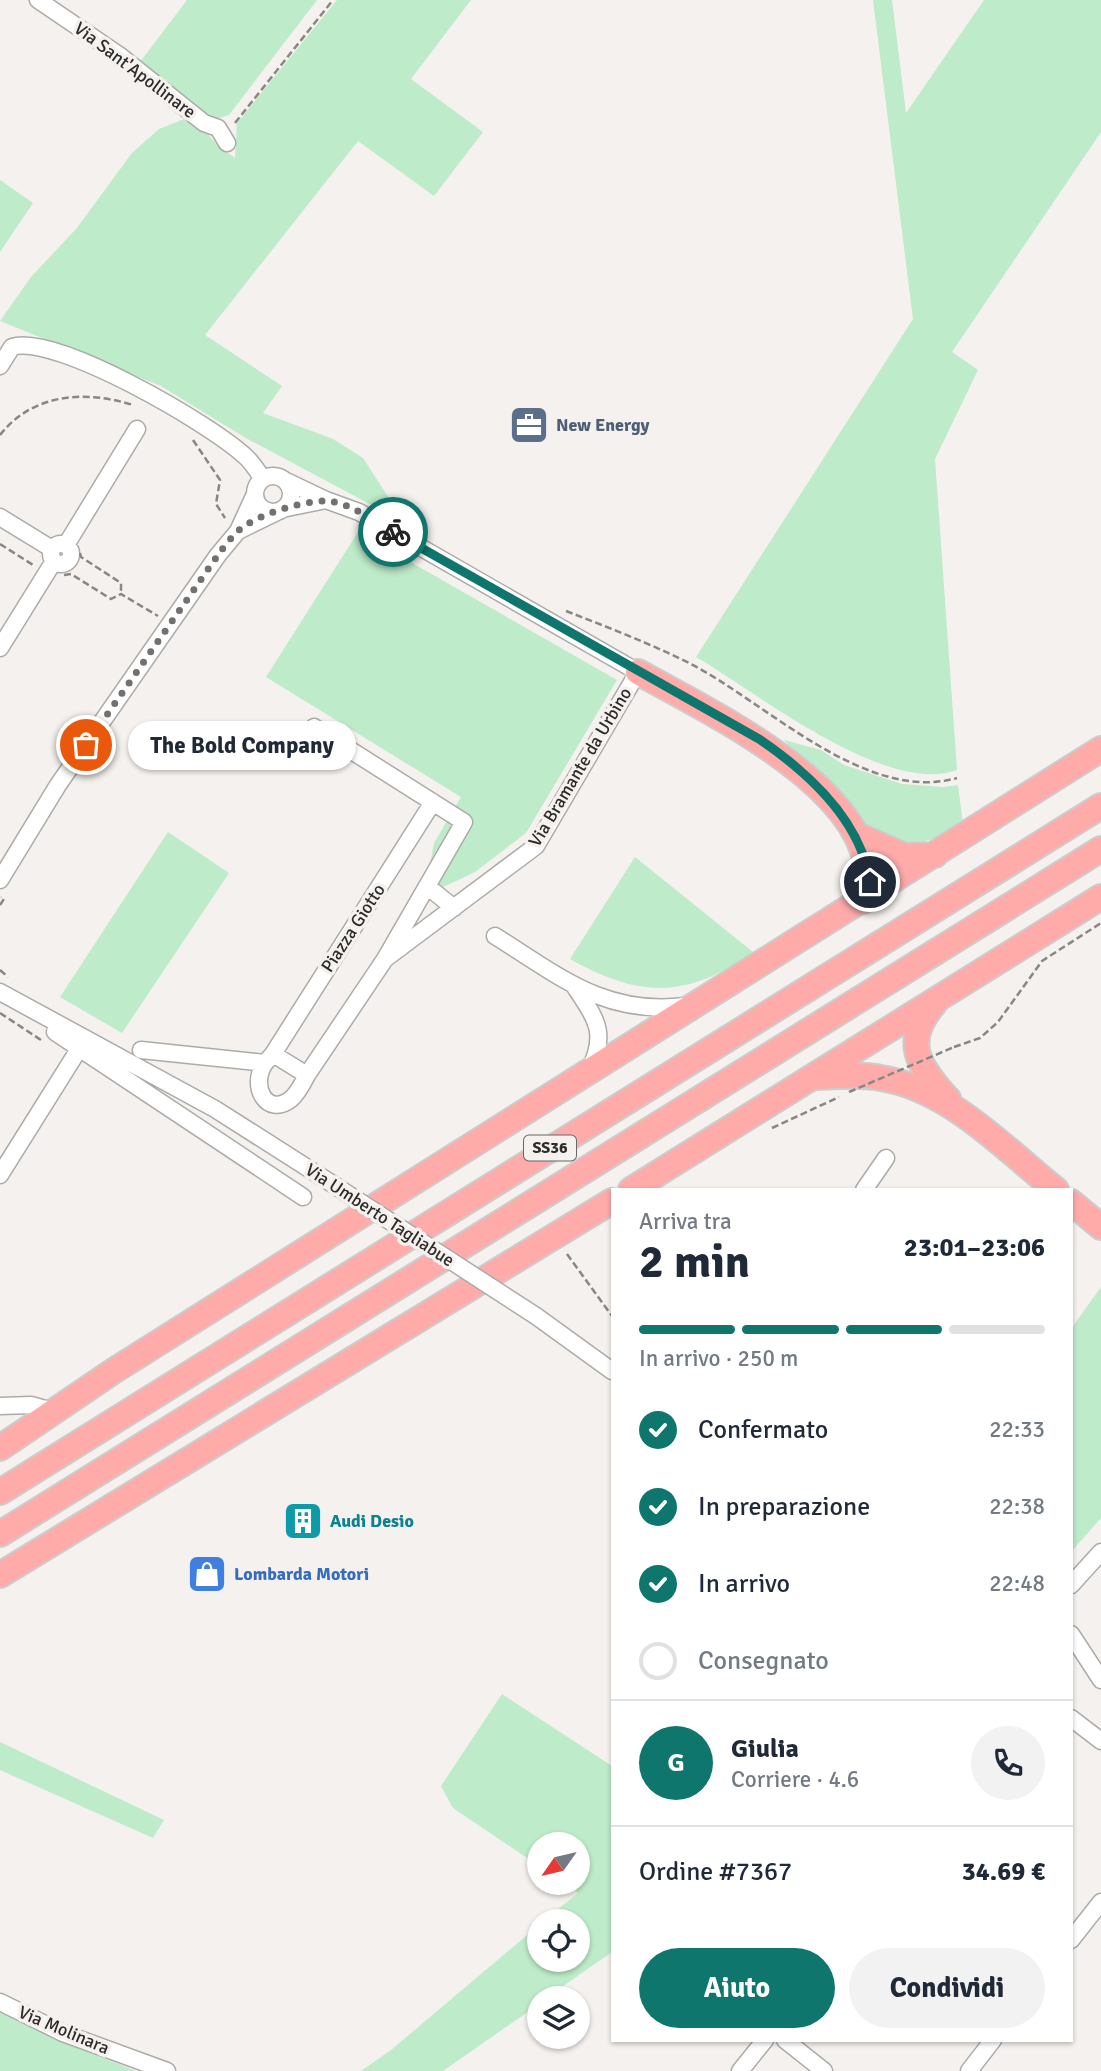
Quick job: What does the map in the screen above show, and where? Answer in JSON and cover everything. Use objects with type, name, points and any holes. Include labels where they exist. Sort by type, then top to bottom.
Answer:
[{"type":"highway","points":[[638,672],[759,739],[789,760],[821,791],[857,835],[866,859],[870,882],[863,901]]},
{"type":"highway","points":[[0,1448],[57,1412],[115,1370],[587,1076],[1101,749]]},
{"type":"highway","name":"SS36","points":[[0,1492],[1101,806]]},
{"type":"highway","points":[[857,835],[905,856],[935,855]]},
{"type":"highway","name":"SS36","points":[[0,1534],[1101,849]]},
{"type":"highway","points":[[634,1188],[1101,897]]},
{"type":"highway","points":[[940,998],[922,1017],[915,1042],[922,1069],[965,1117]]},
{"type":"highway","points":[[816,1077],[881,1078],[914,1087],[965,1117],[1054,1188]]},
{"type":"highway","points":[[0,1574],[611,1202]]},
{"type":"highway","points":[[1073,1204],[1101,1227]]},
{"type":"street","name":"Via Sant'Apollinare","points":[[38,0],[119,55],[204,123],[218,128],[227,143]]},
{"type":"street","points":[[0,366],[12,346],[24,343],[45,348],[155,396],[214,433],[246,457],[259,486],[260,506],[280,510]]},
{"type":"street","points":[[0,648],[54,557],[137,429]]},
{"type":"street","points":[[0,880],[58,785],[238,531],[251,509],[259,486],[274,476],[359,512],[638,672]]},
{"type":"street","points":[[280,510],[291,495],[285,480]]},
{"type":"street","points":[[238,531],[280,510],[326,500]]},
{"type":"street","points":[[0,517],[54,557]]},
{"type":"street","name":"Via Bramante da Urbino","points":[[385,959],[536,846],[638,672]]},
{"type":"street","name":"Via Bramante da Urbino","points":[[307,1075],[385,959],[464,822],[314,727]]},
{"type":"street","name":"Piazza Giotto","points":[[269,1058],[433,802]]},
{"type":"street","points":[[428,886],[454,908]]},
{"type":"street","points":[[495,936],[573,985],[609,1002],[662,1009],[698,1004]]},
{"type":"street","points":[[573,985],[593,1014],[601,1036],[587,1076]]},
{"type":"street","name":"Via Umberto Tagliabue","points":[[3,987],[79,1049],[303,1197]]},
{"type":"street","name":"Via Umberto Tagliabue","points":[[3,987],[317,1174],[536,1316],[611,1369]]},
{"type":"street","points":[[0,1175],[79,1049]]},
{"type":"street","points":[[141,1050],[269,1058],[307,1075],[295,1096],[285,1102],[275,1103],[264,1098],[258,1089],[257,1077],[269,1058]]},
{"type":"street","points":[[134,1085],[143,1068]]},
{"type":"street","points":[[865,1188],[886,1158]]},
{"type":"street","points":[[0,1406],[31,1405],[57,1412]]},
{"type":"street","points":[[1073,1584],[1101,1552]]},
{"type":"street","points":[[1073,1637],[1101,1680]]},
{"type":"street","points":[[1073,1720],[1101,1741]]},
{"type":"street","points":[[1073,1937],[1101,1902]]},
{"type":"street","name":"Via Molinara","points":[[0,2002],[63,2033],[167,2071]]},
{"type":"street","points":[[740,2071],[763,2042]]},
{"type":"street","points":[[788,2042],[824,2071]]},
{"type":"street","points":[[969,2071],[991,2042]]},
{"type":"path","points":[[218,128],[237,123],[333,0]]},
{"type":"path","points":[[0,544],[54,557],[53,577],[71,574],[111,599],[121,594],[170,624]]},
{"type":"path","points":[[562,609],[691,664],[846,761],[903,780],[943,782],[957,778]]},
{"type":"path","points":[[0,897],[4,899],[0,905]]},
{"type":"path","points":[[771,1129],[849,1092],[980,1038],[998,1022],[1042,961],[1101,923]]},
{"type":"path","points":[[0,970],[3,987]]},
{"type":"path","points":[[567,1254],[611,1315]]},
{"type":"green space","points":[[187,0],[317,0],[229,115],[213,120],[140,62]]},
{"type":"green space","points":[[337,0],[471,0],[411,79],[483,132],[434,196],[358,141],[205,335],[282,386],[263,413],[333,439],[363,458],[405,523],[244,437],[161,386],[0,321],[31,277],[76,229],[132,153],[159,129],[192,116],[217,145],[235,158],[237,123]]},
{"type":"green space","points":[[873,0],[892,0],[906,113],[984,0],[1101,0],[1101,132],[952,352],[978,370],[935,459],[957,770],[928,774],[895,768],[823,737],[696,657],[913,319]]},
{"type":"green space","points":[[0,180],[33,203],[0,252]]},
{"type":"green space","points":[[358,532],[617,680],[526,833],[475,872],[424,896],[434,843],[461,797],[266,677]]},
{"type":"green space","points":[[784,740],[821,750],[844,765],[902,784],[943,787],[958,785],[963,824],[936,838],[918,842],[899,840],[880,833],[844,805]]},
{"type":"green space","points":[[168,832],[229,873],[122,1033],[60,997]]},
{"type":"green space","points":[[635,857],[753,952],[706,978],[663,988],[619,981],[570,959]]},
{"type":"green space","points":[[1101,1287],[1101,1518],[1073,1550],[1073,1326]]},
{"type":"green space","points":[[502,1694],[611,1765],[611,1953],[590,1967],[590,1909],[558,1909],[576,1895],[590,1895],[590,1832],[527,1832],[527,1858],[453,1808],[441,1786]]},
{"type":"green space","points":[[0,1742],[164,1820],[153,1838],[0,1770]]},
{"type":"green space","points":[[527,1935],[527,1972],[583,1972],[563,1986],[527,1986],[527,2012],[443,2071],[361,2071],[391,2050]]},
{"type":"green space","points":[[0,2010],[60,2041],[136,2071],[0,2071]]},
{"type":"way so far","points":[[86,745],[218,555],[238,531],[259,517],[326,500],[359,512],[393,532]]},
{"type":"place","name":"New Energy","points":[[529,425]]},
{"type":"place","name":"The Bold Company","points":[[86,745]]},
{"type":"place","name":"Audi Desio","points":[[303,1521]]},
{"type":"place","name":"Lombarda Motori","points":[[207,1574]]},
{"type":"route","points":[[393,532],[759,739],[789,760],[821,791],[857,835],[866,859],[870,882]]}]
